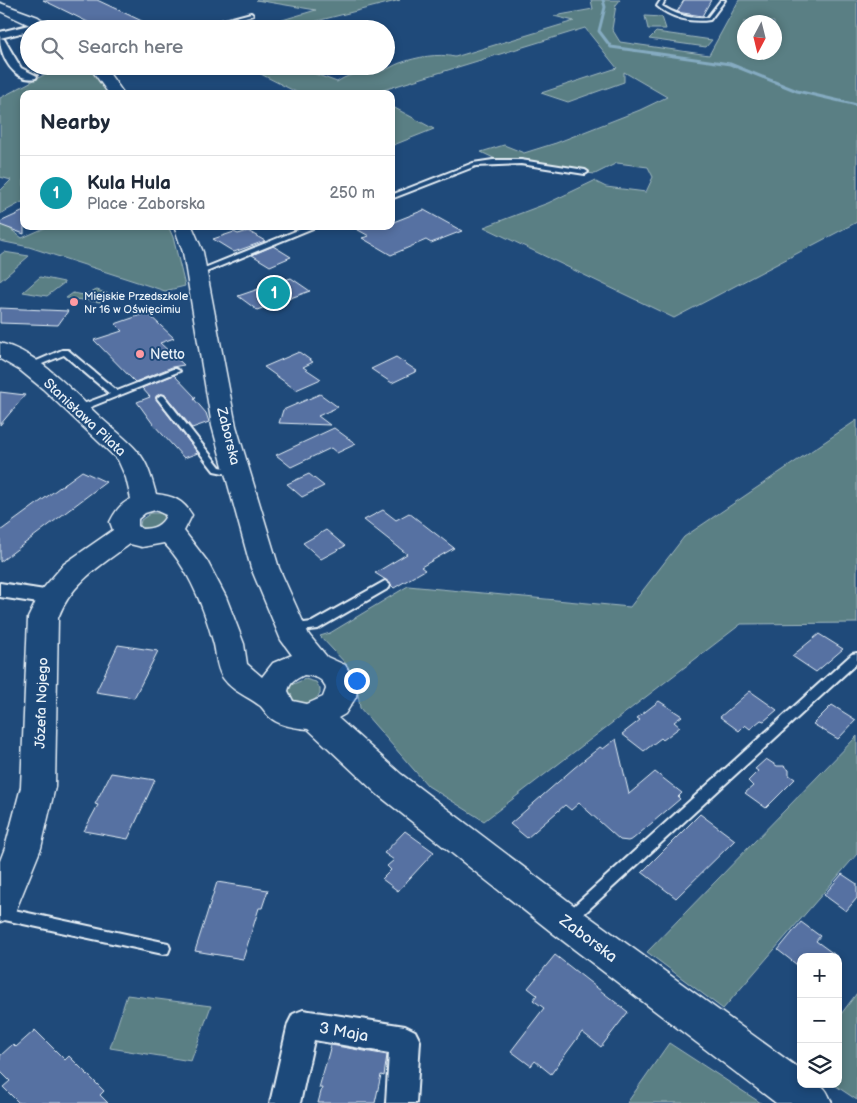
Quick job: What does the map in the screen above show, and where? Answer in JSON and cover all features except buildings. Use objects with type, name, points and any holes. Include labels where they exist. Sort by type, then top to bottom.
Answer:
[{"type":"street","points":[[0,7],[29,20]]},
{"type":"street","points":[[0,35],[20,31]]},
{"type":"street","points":[[0,41],[17,70],[20,71]]},
{"type":"street","points":[[102,75],[113,90]]},
{"type":"street","name":"Zaborska","points":[[185,230],[193,252],[224,426],[290,662]]},
{"type":"street","name":"Stanisława Pilata","points":[[0,350],[29,366],[78,409],[128,457],[139,478],[145,503]]},
{"type":"street","points":[[145,503],[164,503],[177,509],[180,514],[179,521],[169,532],[152,538],[134,536],[127,532],[122,522],[130,510],[145,503]]},
{"type":"street","name":"Józefa Nojego","points":[[0,905],[23,848],[38,787],[43,618],[51,598],[74,571],[127,532]]},
{"type":"street","points":[[169,532],[181,542],[197,566],[229,642],[231,663],[235,671],[254,687],[290,662],[330,669],[337,675],[340,682],[339,698],[324,710],[303,717],[282,711],[276,704],[290,662]]},
{"type":"street","points":[[0,590],[51,598]]},
{"type":"street","name":"Zaborska","points":[[324,710],[388,784],[566,922],[811,1103]]},
{"type":"street","name":"3 Maja","points":[[285,1103],[302,1024],[406,1041],[401,1103]]},
{"type":"lane","points":[[663,0],[659,6],[667,12],[685,19],[697,20],[708,19],[723,0]]},
{"type":"lane","points":[[227,20],[251,14]]},
{"type":"lane","points":[[395,194],[475,164],[521,162],[585,172]]},
{"type":"lane","points":[[196,273],[305,230]]},
{"type":"lane","points":[[29,366],[65,352],[116,394]]},
{"type":"lane","points":[[78,409],[176,371]]},
{"type":"lane","points":[[161,398],[216,469],[238,473]]},
{"type":"lane","points":[[290,662],[314,626],[384,585]]},
{"type":"lane","points":[[566,922],[856,657]]},
{"type":"lane","points":[[0,913],[162,948]]},
{"type":"green space","points":[[256,0],[400,0],[321,20],[282,20],[316,10]]},
{"type":"green space","points":[[591,0],[620,0],[616,5],[612,29],[620,42],[709,55],[739,0],[857,0],[857,222],[674,318],[484,227],[548,203],[594,181],[606,187],[646,192],[653,177],[648,167],[617,163],[595,174],[506,164],[481,152],[504,145],[524,153],[556,143],[640,110],[667,97],[624,72],[624,82],[568,102],[541,93],[617,68],[585,28],[383,90],[292,90],[263,75],[317,75],[337,82],[354,75],[395,75],[395,65],[400,63],[420,57],[442,55],[455,57],[574,21],[554,16],[593,9]]},
{"type":"green space","points":[[645,16],[662,17],[666,29],[648,29]]},
{"type":"green space","points":[[656,32],[712,40],[706,47],[649,39]]},
{"type":"green space","points":[[44,75],[100,76],[108,90],[20,90],[20,203],[0,214],[0,191],[11,180],[0,177],[0,98]]},
{"type":"green space","points":[[395,108],[434,129],[395,144]]},
{"type":"green space","points":[[0,221],[22,238],[40,230],[170,230],[185,286],[165,291],[29,247],[0,241]]},
{"type":"green space","points":[[4,252],[29,256],[0,281],[0,255]]},
{"type":"green space","points":[[40,277],[64,283],[47,296],[23,292]]},
{"type":"green space","points":[[97,290],[114,296],[100,302],[66,298],[73,293],[84,295]]},
{"type":"green space","points":[[857,420],[857,623],[741,624],[484,821],[428,786],[360,708],[358,693],[348,666],[320,636],[330,633],[408,586],[630,607],[684,537]]},
{"type":"green space","points":[[151,513],[160,513],[166,517],[162,527],[147,529],[140,525],[141,520]]},
{"type":"green space","points":[[305,679],[316,682],[320,689],[320,694],[308,703],[292,701],[288,693],[291,685]]},
{"type":"green space","points":[[857,736],[857,854],[723,1009],[647,952]]},
{"type":"green space","points":[[857,993],[857,1100],[839,1088],[842,1088],[842,1013]]},
{"type":"green space","points":[[127,995],[211,1006],[191,1061],[110,1048]]},
{"type":"green space","points":[[669,1043],[761,1103],[627,1103]]},
{"type":"waterway","points":[[603,0],[605,7],[599,31],[611,47],[730,64],[797,91],[857,105]]},
{"type":"place","name":"Kula Hula","points":[[274,293]]},
{"type":"place","name":"Miejskie Przedszkole Nr 16 w Oświęcimiu","points":[[74,302]]},
{"type":"place","name":"Netto","points":[[140,354]]}]
